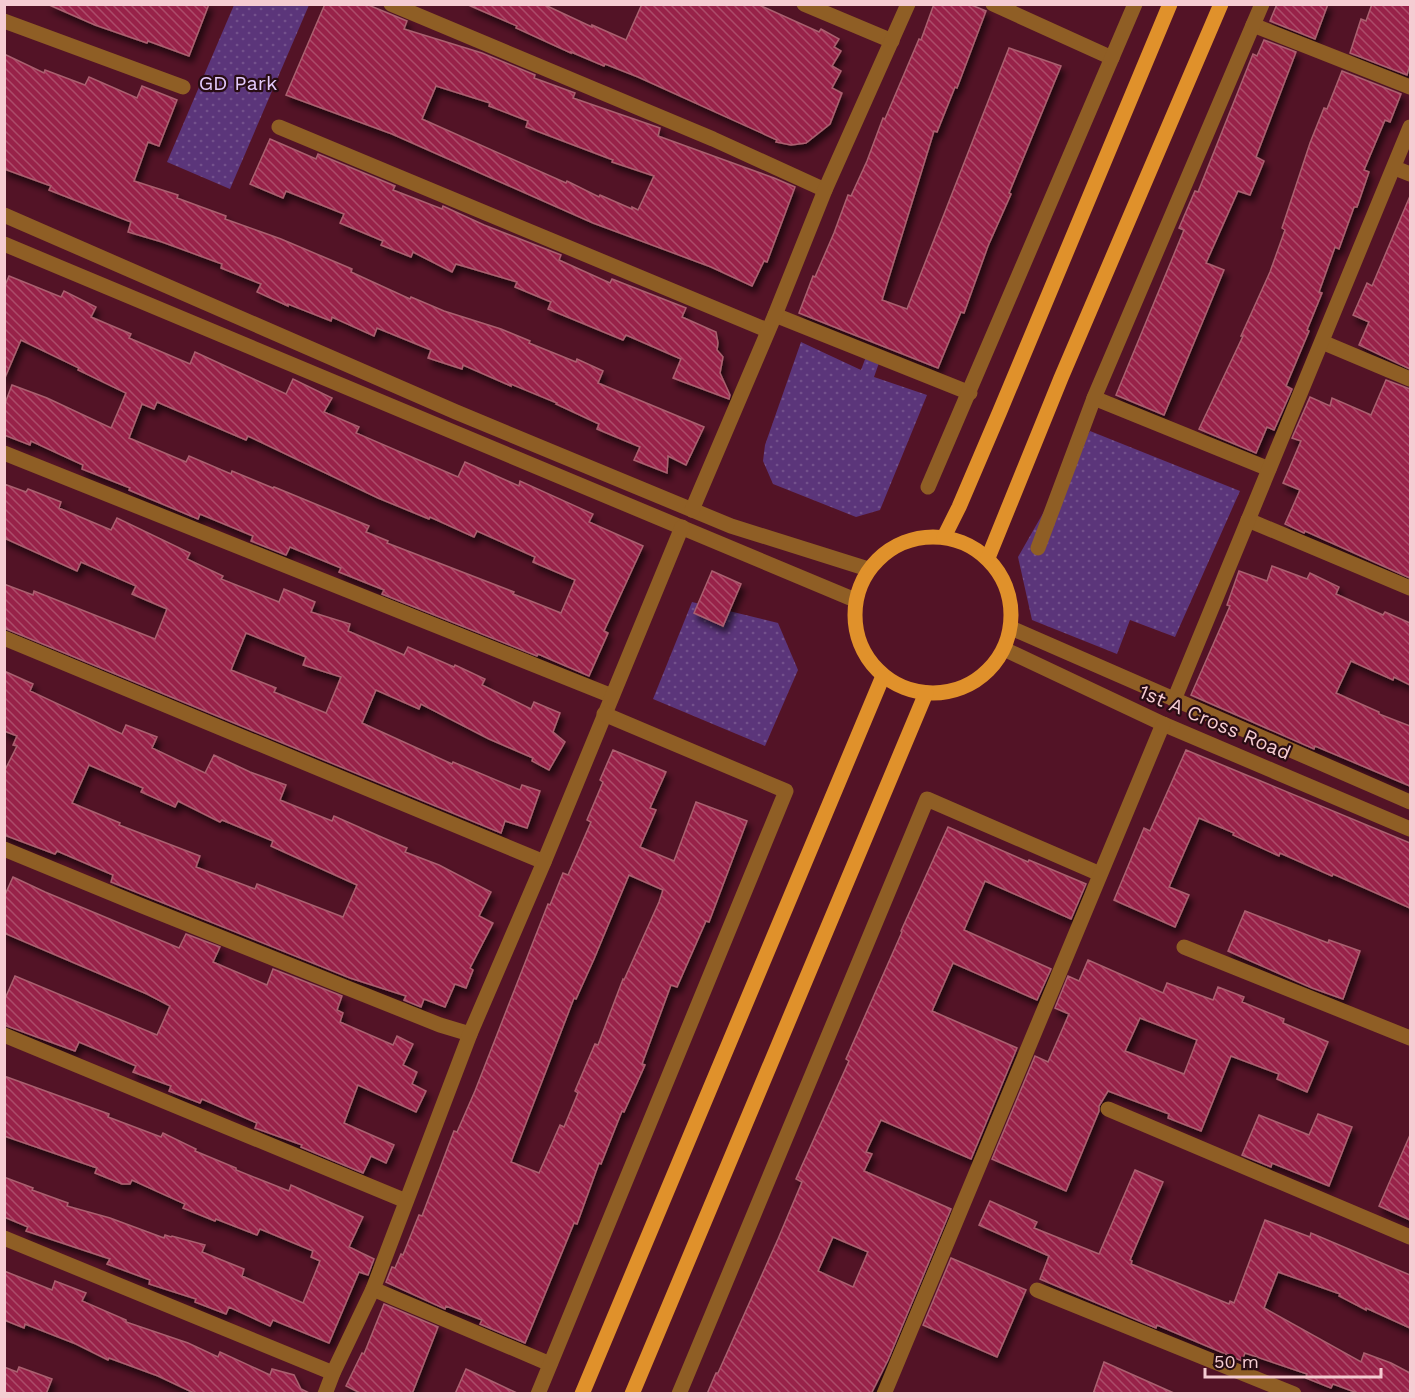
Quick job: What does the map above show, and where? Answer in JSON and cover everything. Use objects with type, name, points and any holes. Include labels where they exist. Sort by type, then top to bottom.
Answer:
[{"type":"main road","points":[[944,537],[991,432],[1170,4]]},
{"type":"main road","points":[[988,558],[1061,378],[1221,4]]},
{"type":"main road","points":[[919,537],[944,537],[970,545],[988,558],[1004,580],[1012,607],[1011,628],[1004,649],[992,667],[970,684],[944,693],[926,693],[903,688],[883,676],[872,665],[859,642],[854,615],[855,600],[868,569],[893,546],[919,537]]},
{"type":"main road","points":[[582,1394],[883,676]]},
{"type":"main road","points":[[632,1394],[926,693]]},
{"type":"street","points":[[391,4],[713,139],[825,190]]},
{"type":"street","points":[[804,4],[892,41]]},
{"type":"street","points":[[692,510],[775,315],[825,190],[908,4]]},
{"type":"street","points":[[993,4],[1112,58]]},
{"type":"street","points":[[928,487],[1135,4]]},
{"type":"street","points":[[1038,548],[1094,398],[1262,4]]},
{"type":"street","points":[[4,21],[183,87]]},
{"type":"street","points":[[1253,25],[1410,87]]},
{"type":"street","points":[[279,127],[767,330]]},
{"type":"street","points":[[1174,700],[1410,127]]},
{"type":"street","points":[[1395,168],[1410,174]]},
{"type":"street","points":[[4,215],[187,296],[731,526],[868,569]]},
{"type":"street","points":[[4,244],[855,600]]},
{"type":"street","points":[[178,316],[187,296]]},
{"type":"street","points":[[775,315],[970,393]]},
{"type":"street","points":[[1322,342],[1410,379]]},
{"type":"street","points":[[1094,398],[1269,469]]},
{"type":"street","points":[[4,453],[612,696]]},
{"type":"street","points":[[586,487],[595,470]]},
{"type":"street","points":[[1248,520],[1410,588]]},
{"type":"street","points":[[325,1394],[333,1372],[373,1289],[470,1034],[682,527]]},
{"type":"street","name":"1st A Cross Road","points":[[1011,628],[1410,802]]},
{"type":"street","points":[[4,638],[544,861]]},
{"type":"street","name":"1st A Cross Road","points":[[1004,649],[1163,724],[1410,829]]},
{"type":"street","points":[[538,1394],[786,792],[604,714]]},
{"type":"street","points":[[884,1394],[1163,724]]},
{"type":"street","points":[[1275,771],[1284,747]]},
{"type":"street","points":[[679,1394],[927,799],[1100,874]]},
{"type":"street","points":[[4,849],[440,1025],[470,1034]]},
{"type":"street","points":[[1184,947],[1410,1038]]},
{"type":"street","points":[[4,1035],[406,1201]]},
{"type":"street","points":[[1108,1109],[1410,1237]]},
{"type":"street","points":[[4,1238],[333,1372]]},
{"type":"street","points":[[373,1289],[550,1364]]},
{"type":"street","points":[[1037,1290],[1294,1394]]},
{"type":"green space","name":"GD Park","points":[[234,5],[309,5],[230,189],[167,162]]},
{"type":"green space","points":[[801,342],[861,370],[867,354],[880,360],[874,377],[927,395],[880,510],[856,517],[773,484],[763,461],[765,445]]},
{"type":"green space","points":[[1090,431],[1240,491],[1175,637],[1130,620],[1117,654],[1032,620],[1018,557]]},
{"type":"green space","points":[[692,602],[778,623],[798,670],[765,746],[653,699]]},
{"type":"building","points":[[47,4],[209,4],[189,56],[95,25]]},
{"type":"building","points":[[325,4],[366,4],[407,21],[404,29],[482,53],[535,75],[534,78],[575,93],[573,98],[660,128],[658,136],[795,187],[767,262],[764,261],[752,286],[711,267],[593,223],[392,134],[286,95]],"holes":[[[436,86],[490,103],[489,106],[528,121],[526,127],[613,160],[612,162],[654,176],[638,210],[600,195],[599,197],[422,119]]]},
{"type":"building","points":[[466,4],[543,4],[626,40],[642,4],[757,4],[819,32],[821,29],[839,39],[834,47],[841,51],[832,66],[841,71],[832,88],[842,93],[830,124],[806,143],[791,145],[776,142],[777,140],[638,77],[571,53]]},
{"type":"building","points":[[934,4],[969,4],[986,11],[957,88],[955,87],[937,132],[934,131],[882,300],[907,309],[1009,48],[1061,66],[988,246],[964,313],[961,312],[938,368],[799,313],[848,195],[851,196],[883,118],[885,119],[919,39],[921,40]]},
{"type":"building","points":[[1277,4],[1328,4],[1315,39],[1270,21]]},
{"type":"building","points":[[1372,4],[1410,4],[1410,64],[1407,75],[1350,53],[1361,19],[1366,21]]},
{"type":"building","points":[[1264,40],[1296,52],[1256,157],[1264,161],[1250,195],[1238,191],[1206,263],[1224,270],[1164,415],[1116,395],[1184,230],[1179,228],[1195,191],[1198,192],[1253,54],[1257,56]]},
{"type":"building","points":[[4,54],[44,73],[45,70],[85,85],[89,77],[137,98],[142,86],[177,100],[159,146],[148,142],[134,181],[178,195],[177,198],[226,216],[225,219],[281,239],[352,269],[351,272],[410,299],[411,297],[444,311],[501,329],[530,341],[529,343],[576,362],[577,359],[603,371],[598,383],[704,427],[686,465],[668,456],[667,473],[634,460],[640,447],[597,429],[599,424],[557,403],[463,365],[462,369],[428,358],[431,350],[377,328],[374,336],[332,317],[331,321],[288,304],[288,306],[257,292],[261,284],[221,268],[222,264],[128,232],[131,222],[49,190],[51,186],[4,169]]},
{"type":"building","points":[[1342,71],[1401,94],[1390,122],[1385,120],[1364,170],[1369,172],[1339,249],[1335,247],[1319,292],[1322,293],[1307,330],[1309,331],[1286,386],[1292,389],[1274,430],[1267,427],[1256,453],[1199,429],[1270,272],[1285,230],[1282,228],[1310,143]]},
{"type":"building","points":[[270,139],[316,159],[318,154],[395,186],[393,190],[442,209],[443,206],[484,225],[561,255],[559,260],[610,283],[612,279],[686,308],[682,317],[716,332],[717,350],[723,357],[720,373],[730,395],[729,399],[673,378],[681,359],[626,335],[623,340],[548,309],[551,302],[515,287],[517,282],[456,264],[452,272],[413,252],[411,257],[381,245],[383,241],[340,223],[344,214],[286,191],[283,198],[250,184]]},
{"type":"building","points":[[1410,196],[1410,369],[1359,345],[1369,322],[1353,315],[1367,283],[1372,286]]},
{"type":"building","points":[[9,276],[61,297],[64,291],[96,307],[91,317],[131,334],[129,338],[190,364],[195,352],[286,394],[293,379],[332,398],[324,412],[359,427],[356,433],[458,477],[465,462],[519,486],[520,481],[593,514],[589,522],[643,546],[604,631],[608,633],[589,676],[382,594],[384,590],[339,572],[341,568],[290,547],[286,555],[251,541],[253,536],[200,514],[198,519],[82,469],[83,465],[31,441],[30,445],[4,435],[4,406],[12,385],[47,398],[111,428],[126,393],[21,340],[4,380],[4,288]],"holes":[[[157,402],[246,440],[248,436],[378,498],[429,519],[430,517],[474,537],[477,531],[535,557],[533,562],[575,580],[561,613],[513,594],[514,592],[387,543],[388,541],[366,532],[369,526],[274,487],[232,471],[231,474],[189,456],[186,462],[129,438],[142,404],[154,409]]]},
{"type":"building","points":[[1386,380],[1410,389],[1410,578],[1285,524],[1300,490],[1283,483],[1301,441],[1292,438],[1310,397],[1330,406],[1332,398],[1371,415]]},
{"type":"building","points":[[4,484],[26,492],[28,489],[61,502],[59,508],[111,530],[117,518],[190,553],[187,559],[223,576],[221,579],[279,602],[284,589],[315,602],[311,612],[350,624],[348,631],[404,655],[408,647],[454,667],[455,665],[485,679],[482,685],[531,709],[534,702],[560,713],[553,732],[565,742],[549,770],[532,761],[533,758],[489,739],[421,704],[419,709],[376,690],[362,723],[452,764],[453,762],[520,790],[522,785],[540,791],[527,828],[505,821],[501,833],[4,628],[4,584],[33,595],[34,591],[155,639],[167,609],[132,594],[136,586],[81,562],[77,571],[4,538]],"holes":[[[246,633],[306,657],[303,665],[341,677],[326,713],[274,692],[276,688],[231,670]]]},
{"type":"building","points":[[1272,566],[1307,579],[1310,573],[1339,587],[1336,594],[1383,615],[1385,612],[1410,623],[1410,685],[1351,661],[1336,693],[1410,726],[1410,786],[1315,746],[1314,749],[1191,695],[1230,606],[1227,605],[1239,571],[1267,581]]},
{"type":"building","points":[[712,571],[741,584],[723,626],[694,613]]},
{"type":"building","points":[[4,671],[33,684],[30,691],[122,734],[126,725],[157,737],[152,748],[205,773],[214,755],[250,772],[286,785],[280,800],[332,821],[334,816],[407,848],[405,852],[439,865],[491,892],[479,916],[493,923],[470,968],[473,970],[466,988],[455,984],[445,1007],[424,999],[421,1007],[404,1000],[406,996],[350,978],[111,882],[113,875],[57,851],[55,854],[4,835],[4,772],[17,746],[13,745],[17,736],[4,731]],"holes":[[[89,765],[143,788],[141,792],[175,807],[178,801],[220,822],[222,820],[273,841],[271,846],[357,885],[343,917],[257,884],[255,889],[196,867],[200,856],[119,825],[120,823],[72,803]]]},
{"type":"building","points":[[613,750],[666,772],[650,808],[656,810],[640,847],[674,861],[696,802],[747,821],[709,922],[706,921],[677,987],[671,985],[642,1064],[645,1065],[624,1112],[622,1111],[601,1164],[599,1163],[577,1224],[574,1223],[525,1343],[480,1324],[482,1320],[446,1306],[445,1309],[386,1282],[392,1267],[395,1268],[401,1254],[403,1255],[419,1215],[422,1216],[454,1131],[457,1132],[475,1091],[548,904],[550,905],[563,873],[568,875],[591,822],[587,820],[603,782],[600,780]],"holes":[[[629,875],[663,890],[623,979],[598,1045],[595,1044],[575,1091],[578,1093],[564,1127],[560,1125],[539,1173],[511,1162],[574,998],[576,999],[594,959]]]},
{"type":"building","points":[[1186,750],[1410,843],[1410,908],[1333,874],[1332,876],[1280,853],[1279,856],[1199,818],[1169,887],[1189,895],[1175,927],[1114,900],[1144,828],[1150,831]]},
{"type":"building","points":[[948,827],[1028,862],[1029,860],[1086,884],[1071,919],[985,881],[964,930],[1051,969],[1037,1000],[953,963],[932,1011],[1017,1048],[971,1159],[881,1120],[866,1152],[872,1154],[864,1171],[951,1209],[888,1360],[871,1394],[707,1394],[802,1182],[796,1179],[849,1061],[846,1059]],"holes":[[[833,1237],[868,1252],[853,1287],[818,1271]]]},
{"type":"building","points":[[13,877],[179,948],[186,934],[220,947],[213,962],[267,985],[273,969],[342,996],[337,1010],[343,1013],[340,1022],[393,1045],[397,1036],[413,1044],[403,1065],[417,1072],[412,1084],[426,1091],[416,1112],[358,1085],[344,1123],[394,1145],[386,1163],[371,1156],[363,1173],[301,1147],[302,1145],[255,1128],[257,1123],[202,1099],[200,1103],[169,1091],[171,1086],[133,1072],[136,1066],[79,1042],[75,1051],[4,1025],[4,1001],[15,976],[157,1035],[170,1006],[4,933],[4,897]]},
{"type":"building","points":[[1245,911],[1328,943],[1329,940],[1360,951],[1343,999],[1228,951]]},
{"type":"building","points":[[1088,960],[1163,993],[1167,983],[1213,1000],[1218,987],[1244,997],[1242,1002],[1284,1019],[1283,1023],[1328,1042],[1307,1092],[1277,1079],[1279,1074],[1231,1056],[1201,1131],[1168,1118],[1169,1114],[1108,1091],[1099,1106],[1099,1111],[1066,1191],[992,1159],[1035,1056],[1048,1062],[1069,1014],[1055,1008],[1068,976],[1079,981]],"holes":[[[1140,1018],[1197,1040],[1184,1074],[1125,1051]]]},
{"type":"building","points":[[4,1076],[109,1114],[108,1117],[161,1137],[163,1133],[236,1170],[289,1191],[291,1185],[363,1217],[349,1247],[374,1259],[368,1275],[359,1272],[329,1343],[273,1320],[270,1326],[229,1307],[226,1314],[195,1302],[196,1299],[149,1284],[150,1280],[107,1264],[110,1259],[26,1231],[28,1227],[4,1217],[4,1177],[68,1203],[67,1206],[110,1218],[164,1238],[165,1235],[172,1236],[205,1245],[202,1252],[244,1269],[242,1276],[303,1303],[320,1261],[311,1257],[313,1251],[260,1229],[257,1235],[216,1219],[215,1221],[183,1208],[185,1204],[132,1180],[130,1184],[122,1184],[95,1173],[97,1168],[4,1136]]},
{"type":"building","points":[[1318,1114],[1352,1127],[1329,1186],[1272,1163],[1271,1167],[1242,1155],[1259,1115],[1309,1135]]},
{"type":"building","points":[[1410,1135],[1410,1220],[1379,1206]]},
{"type":"building","points":[[1135,1170],[1163,1182],[1130,1260],[1131,1264],[1229,1304],[1230,1301],[1234,1303],[1265,1220],[1310,1237],[1311,1233],[1410,1275],[1410,1328],[1366,1308],[1366,1310],[1339,1296],[1340,1294],[1278,1272],[1264,1308],[1361,1362],[1364,1353],[1410,1373],[1410,1394],[1360,1394],[1333,1384],[1331,1388],[1306,1378],[1307,1374],[1245,1353],[1242,1361],[1157,1325],[1156,1328],[1040,1279],[1049,1256],[979,1225],[990,1201],[1037,1222],[1034,1228],[1099,1254]]},
{"type":"building","points":[[951,1258],[1026,1290],[997,1357],[923,1325]]},
{"type":"building","points":[[4,1271],[52,1290],[55,1281],[86,1293],[82,1301],[126,1320],[126,1322],[188,1343],[218,1357],[220,1352],[270,1375],[272,1369],[294,1375],[301,1389],[311,1394],[196,1394],[158,1376],[109,1358],[108,1360],[76,1344],[25,1324],[24,1328],[4,1320]]},
{"type":"building","points":[[384,1304],[438,1327],[412,1394],[362,1394],[346,1386],[362,1353],[364,1354]]},
{"type":"building","points":[[1104,1362],[1176,1394],[1093,1394]]},
{"type":"building","points":[[4,1367],[17,1372],[19,1367],[52,1379],[46,1394],[4,1394]]},
{"type":"building","points":[[466,1369],[519,1394],[455,1394]]}]
